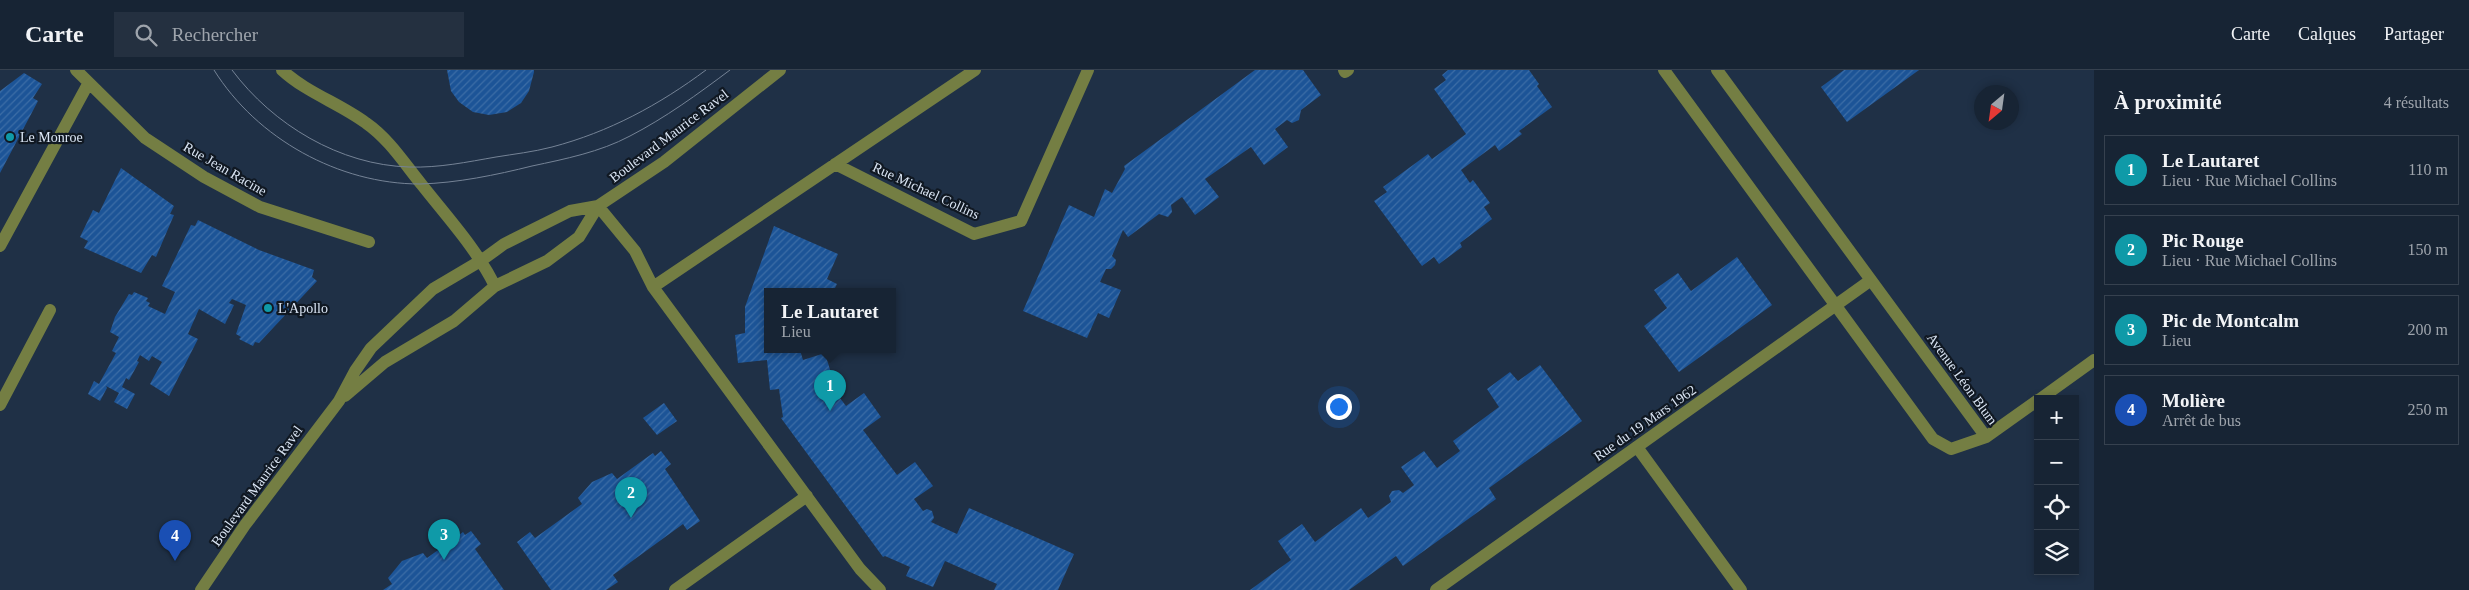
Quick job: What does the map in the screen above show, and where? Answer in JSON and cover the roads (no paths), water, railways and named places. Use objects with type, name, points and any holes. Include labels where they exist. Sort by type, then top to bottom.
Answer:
[{"type":"street","name":"Rue Jean Racine","points":[[76,70],[88,84],[145,138],[204,177],[260,207],[369,242]]},
{"type":"street","points":[[282,70],[296,83],[365,122],[377,133],[409,167],[482,260],[495,286]]},
{"type":"street","name":"Boulevard Maurice Ravel","points":[[202,590],[245,525],[339,401],[355,372],[378,342],[433,289],[482,260],[504,244],[570,211],[598,206],[664,162],[780,70]]},
{"type":"street","name":"Rue Michael Collins","points":[[653,287],[975,70]]},
{"type":"street","name":"Rue Michael Collins","points":[[835,164],[974,234],[1021,221],[1088,70]]},
{"type":"street","points":[[1344,70],[1346,72],[1348,70]]},
{"type":"street","name":"Avenue Léon Blum","points":[[1664,70],[1933,439],[1951,449],[1986,437],[1717,70]]},
{"type":"street","points":[[0,246],[88,84]]},
{"type":"street","points":[[598,206],[635,251],[653,287],[860,569],[880,590]]},
{"type":"street","name":"Boulevard Maurice Ravel","points":[[339,401],[385,362],[454,321],[495,286],[547,261],[579,237],[598,206]]},
{"type":"street","name":"Rue du 19 Mars 1962","points":[[1436,590],[1871,280]]},
{"type":"street","points":[[0,405],[50,310]]},
{"type":"street","points":[[2045,395],[2094,360]]},
{"type":"street","points":[[1986,437],[2034,403]]},
{"type":"street","points":[[1637,447],[1741,590]]},
{"type":"street","points":[[675,590],[807,496]]},
{"type":"tram line","points":[[214,70],[232,95],[253,117],[303,153],[331,166],[360,176],[390,182],[420,184],[448,182],[490,175],[595,151],[619,142],[656,121],[694,97],[730,70]]},
{"type":"tram line","points":[[232,70],[267,108],[310,138],[333,150],[358,159],[383,165],[409,167],[431,167],[531,152],[573,141],[594,134],[652,106],[706,70]]},
{"type":"place","name":"Le Monroe","points":[[10,137]]},
{"type":"place","name":"L'Apollo","points":[[268,308]]},
{"type":"place","name":"Le Lautaret","points":[[830,411]]},
{"type":"place","name":"Pic Rouge","points":[[631,518]]},
{"type":"place","name":"Pic de Montcalm","points":[[444,560]]},
{"type":"place","name":"Molière","points":[[175,561]]}]
